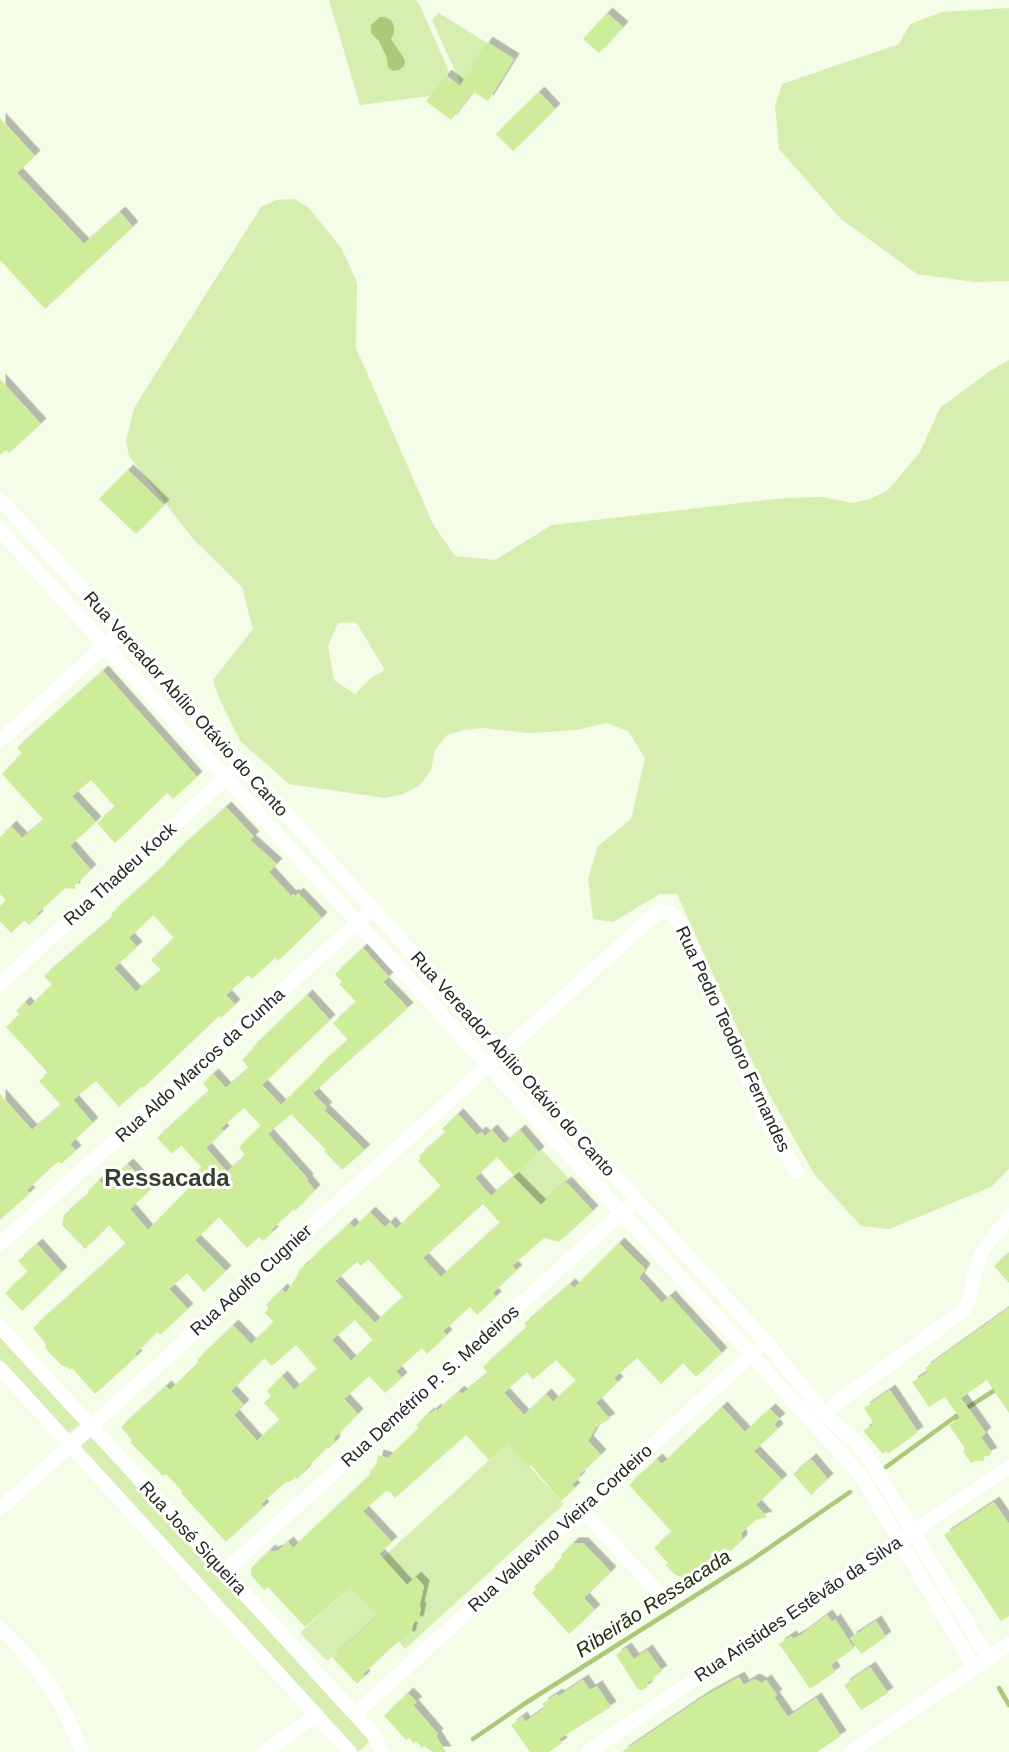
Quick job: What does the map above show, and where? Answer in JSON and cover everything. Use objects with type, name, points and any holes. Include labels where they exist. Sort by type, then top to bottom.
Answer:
[{"type":"street","name":"Rua Vereador Abílio Otávio do Canto","points":[[1,503],[766,1342],[861,1476],[974,1667]]},
{"type":"street","name":"Rua Vereador Abílio Otávio do Canto","points":[[0,530],[752,1355],[818,1417],[860,1446],[873,1464],[988,1658]]},
{"type":"street","points":[[0,741],[120,632]]},
{"type":"street","name":"Rua Thadeu Kock","points":[[0,984],[241,764]]},
{"type":"street","name":"Rua Aldo Marcos da Cunha","points":[[0,1245],[372,909]]},
{"type":"street","name":"Rua Pedro Teodoro Fernandes","points":[[502,1052],[651,918],[662,911],[672,913],[682,927],[767,1122],[797,1172]]},
{"type":"street","name":"Rua Adolfo Cugnier","points":[[0,1509],[502,1052]]},
{"type":"street","name":"Rua Demétrio P. S. Medeiros","points":[[224,1572],[636,1200]]},
{"type":"street","points":[[818,1417],[964,1310],[970,1300],[976,1267],[982,1251],[1009,1217]]},
{"type":"street","name":"Rua José Siqueira","points":[[0,1327],[374,1734],[382,1752]]},
{"type":"street","name":"Rua Valdevino Vieira Cordeiro","points":[[355,1714],[766,1342]]},
{"type":"street","name":"Rua José Siqueira","points":[[0,1368],[350,1752]]},
{"type":"street","name":"Rua Aristides Estêvão da Silva","points":[[588,1752],[1009,1467]]},
{"type":"street","points":[[581,1509],[658,1592]]},
{"type":"street","points":[[0,1628],[32,1661],[49,1683],[73,1727],[82,1752]]},
{"type":"street","points":[[850,1752],[1009,1644]]},
{"type":"street","points":[[264,1752],[316,1716]]},
{"type":"shaded area","points":[[329,0],[414,0],[418,2],[449,71],[430,96],[360,105]]},
{"type":"shaded area","points":[[1009,8],[1009,281],[975,282],[917,274],[841,219],[779,149],[775,105],[782,84],[899,44],[910,24],[942,12]]},
{"type":"shaded area","points":[[439,13],[487,43],[461,84],[432,20]]},
{"type":"shaded area","points":[[380,17],[388,18],[393,24],[394,31],[391,39],[405,60],[404,66],[399,70],[393,71],[388,67],[387,58],[379,41],[371,33],[371,25]]},
{"type":"shaded area","points":[[294,199],[309,208],[342,249],[357,283],[356,348],[433,524],[455,556],[495,560],[552,525],[784,498],[822,497],[853,503],[870,499],[888,490],[920,452],[940,408],[987,373],[1009,360],[1009,1169],[991,1187],[889,1229],[861,1226],[814,1174],[758,1074],[677,894],[660,894],[613,922],[593,919],[588,879],[598,846],[631,819],[645,758],[628,731],[607,723],[576,730],[529,733],[484,728],[464,730],[447,735],[435,750],[431,770],[420,785],[404,794],[385,798],[289,784],[240,741],[213,680],[253,629],[242,587],[193,539],[129,456],[126,441],[134,408],[261,207],[276,200]],"holes":[[[356,622],[385,670],[371,678],[355,694],[334,680],[328,646],[338,623]]]},
{"type":"shaded area","points":[[542,1150],[569,1179],[541,1205],[514,1176]]},
{"type":"shaded area","points":[[0,1337],[80,1424],[68,1434],[0,1359]]},
{"type":"shaded area","points":[[91,1437],[370,1741],[358,1752],[79,1447]]},
{"type":"shaded area","points":[[508,1443],[564,1504],[405,1649],[390,1632],[410,1637],[415,1621],[418,1621],[424,1586],[416,1577],[407,1585],[382,1558]]},
{"type":"shaded area","points":[[350,1587],[377,1617],[327,1661],[300,1633]]},
{"type":"building","points":[[607,13],[623,27],[599,53],[583,39]]},
{"type":"building","points":[[487,42],[514,59],[488,101],[473,92],[451,120],[426,101],[446,75],[460,86]]},
{"type":"building","points":[[539,92],[555,109],[513,151],[496,134]]},
{"type":"building","points":[[0,118],[35,156],[17,173],[84,244],[120,212],[133,227],[45,309],[0,260]]},
{"type":"building","points":[[0,379],[41,424],[9,453],[6,450],[0,455]]},
{"type":"building","points":[[128,470],[164,505],[136,534],[99,499]]},
{"type":"building","points":[[103,671],[197,777],[173,799],[167,793],[115,843],[97,823],[115,807],[91,780],[72,796],[96,822],[70,846],[91,870],[75,885],[75,889],[65,888],[37,914],[38,916],[29,925],[24,920],[11,933],[0,921],[0,906],[6,900],[0,894],[0,837],[11,826],[22,838],[44,820],[2,774],[22,753],[17,748]]},
{"type":"building","points":[[226,807],[254,837],[250,840],[277,864],[269,872],[291,896],[298,893],[322,918],[278,961],[275,958],[252,979],[248,975],[226,995],[235,1005],[221,1018],[219,1016],[143,1088],[142,1086],[119,1107],[96,1081],[73,1100],[93,1123],[70,1144],[76,1151],[61,1164],[59,1162],[55,1164],[27,1190],[30,1193],[0,1220],[0,1094],[32,1130],[61,1105],[39,1081],[48,1073],[6,1027],[20,1015],[16,1011],[25,1002],[29,1007],[52,985],[44,976],[113,917],[111,914],[166,864],[177,851]],"holes":[[[153,915],[174,938],[151,960],[161,970],[136,992],[114,968],[137,947],[129,938]]]},
{"type":"building","points":[[363,948],[389,977],[383,982],[408,1008],[313,1093],[327,1108],[324,1110],[365,1150],[342,1170],[291,1114],[267,1133],[315,1190],[295,1211],[294,1209],[271,1230],[273,1232],[263,1241],[259,1237],[247,1248],[219,1217],[195,1240],[226,1271],[204,1292],[187,1273],[169,1289],[188,1309],[160,1335],[157,1332],[135,1354],[137,1356],[95,1394],[72,1368],[70,1370],[62,1366],[45,1348],[46,1344],[33,1328],[126,1244],[109,1225],[85,1249],[62,1225],[64,1215],[90,1193],[88,1191],[99,1180],[104,1185],[128,1164],[151,1189],[130,1209],[148,1230],[191,1186],[187,1181],[202,1168],[181,1145],[172,1154],[157,1138],[209,1091],[203,1083],[213,1074],[226,1088],[249,1068],[242,1060],[252,1048],[307,995],[330,1020],[262,1085],[281,1105],[348,1040],[333,1023],[356,1002],[339,984],[342,982],[335,974]],"holes":[[[244,1108],[261,1126],[239,1147],[245,1155],[227,1172],[206,1148],[224,1131],[221,1128]]]},
{"type":"building","points":[[458,1114],[477,1135],[481,1132],[485,1136],[492,1130],[504,1144],[520,1130],[539,1152],[514,1176],[497,1157],[475,1178],[491,1196],[513,1177],[541,1205],[566,1182],[593,1211],[559,1242],[544,1238],[512,1266],[517,1270],[493,1293],[496,1297],[477,1315],[470,1307],[443,1331],[447,1335],[427,1354],[422,1348],[396,1371],[402,1378],[385,1393],[369,1376],[344,1399],[358,1414],[335,1437],[334,1443],[297,1479],[295,1477],[290,1482],[286,1482],[261,1504],[264,1507],[226,1542],[166,1474],[163,1476],[130,1442],[132,1440],[121,1427],[166,1386],[170,1390],[233,1325],[251,1344],[274,1322],[265,1313],[269,1308],[266,1305],[282,1289],[286,1293],[299,1270],[313,1260],[312,1258],[350,1223],[354,1228],[370,1212],[385,1227],[390,1222],[396,1229],[441,1186],[418,1161],[421,1158],[419,1156],[446,1132],[442,1129]],"holes":[[[483,1204],[500,1223],[441,1277],[423,1258]],[[368,1259],[403,1297],[375,1323],[335,1281],[357,1262],[361,1266]],[[355,1320],[373,1340],[351,1361],[332,1340]],[[296,1345],[317,1369],[294,1390],[282,1376],[267,1391],[271,1396],[264,1403],[280,1420],[257,1441],[234,1415],[244,1405],[231,1391],[264,1358],[272,1366]]]},
{"type":"building","points":[[619,1243],[645,1269],[639,1278],[662,1303],[670,1296],[722,1353],[696,1377],[683,1363],[661,1384],[637,1358],[614,1378],[618,1382],[596,1403],[610,1419],[596,1427],[588,1441],[601,1455],[579,1475],[580,1477],[572,1485],[575,1488],[561,1501],[531,1465],[529,1467],[508,1443],[489,1460],[466,1435],[395,1498],[389,1491],[388,1493],[386,1491],[363,1511],[392,1542],[379,1554],[407,1585],[416,1577],[424,1586],[418,1622],[415,1621],[413,1624],[410,1637],[404,1636],[363,1674],[365,1676],[357,1684],[332,1657],[377,1617],[350,1587],[305,1627],[268,1587],[264,1590],[251,1575],[252,1567],[270,1550],[272,1552],[279,1550],[288,1542],[293,1548],[371,1474],[369,1472],[376,1465],[378,1455],[388,1458],[419,1428],[416,1425],[429,1413],[436,1409],[437,1411],[459,1391],[462,1394],[488,1373],[483,1367],[527,1327],[524,1324],[570,1284],[574,1288]],"holes":[[[556,1360],[576,1381],[553,1402],[546,1394],[524,1415],[504,1393],[527,1372],[533,1380]]]},
{"type":"building","points":[[37,1244],[62,1272],[22,1311],[5,1293],[28,1272],[18,1261]]},
{"type":"building","points":[[1009,1254],[1009,1283],[994,1266]]},
{"type":"building","points":[[1009,1308],[1009,1413],[987,1380],[961,1398],[986,1433],[981,1437],[992,1453],[984,1457],[984,1461],[971,1463],[964,1453],[964,1447],[949,1425],[960,1418],[945,1397],[929,1407],[912,1382],[928,1372],[925,1368]]},
{"type":"building","points":[[890,1390],[918,1432],[888,1454],[886,1451],[883,1454],[863,1431],[874,1424],[864,1408]]},
{"type":"building","points":[[722,1407],[745,1432],[770,1409],[780,1419],[774,1424],[778,1429],[754,1451],[782,1480],[756,1505],[767,1517],[756,1520],[741,1533],[742,1540],[731,1551],[723,1549],[694,1577],[686,1579],[674,1574],[666,1565],[668,1563],[654,1548],[672,1532],[629,1485],[657,1459],[662,1464]]},
{"type":"building","points":[[811,1459],[828,1479],[811,1495],[793,1474]]},
{"type":"building","points":[[994,1502],[1009,1524],[1009,1616],[1001,1621],[944,1535]]},
{"type":"building","points":[[573,1543],[583,1543],[611,1572],[584,1598],[595,1610],[569,1634],[532,1593],[536,1589],[534,1587],[556,1567],[554,1565],[563,1557],[561,1555]]},
{"type":"building","points":[[827,1615],[832,1622],[835,1619],[854,1648],[831,1665],[835,1672],[810,1689],[779,1644],[791,1636],[793,1639],[802,1634]]},
{"type":"building","points":[[876,1621],[886,1637],[861,1654],[850,1638]]},
{"type":"building","points":[[626,1648],[634,1659],[647,1650],[662,1671],[648,1682],[647,1687],[643,1690],[638,1689],[616,1655]]},
{"type":"building","points":[[870,1667],[888,1693],[861,1710],[844,1685]]},
{"type":"building","points":[[739,1677],[744,1685],[754,1679],[762,1683],[766,1680],[777,1695],[774,1697],[788,1717],[816,1698],[841,1736],[817,1752],[622,1752],[703,1697]]},
{"type":"building","points":[[583,1680],[590,1690],[597,1686],[611,1707],[559,1739],[562,1743],[549,1752],[530,1752],[511,1725],[522,1717],[525,1722],[545,1708],[542,1704]]},
{"type":"building","points":[[408,1693],[417,1702],[413,1705],[438,1734],[436,1736],[446,1752],[433,1752],[424,1746],[422,1748],[416,1741],[414,1744],[409,1738],[406,1740],[384,1716]]},
{"type":"waterway","points":[[886,1467],[970,1406],[1009,1381]]},
{"type":"waterway","name":"Ribeirão Ressacada","points":[[473,1739],[524,1704],[750,1561],[850,1492]]},
{"type":"waterway","points":[[999,1688],[1009,1705]]},
{"type":"district","name":"Ressacada","points":[[167,1177]]}]
